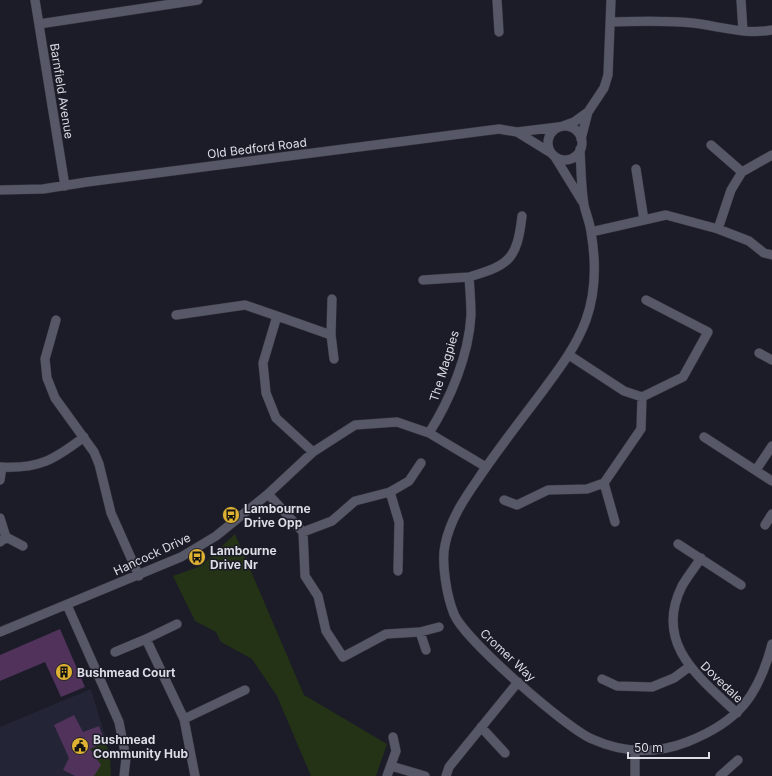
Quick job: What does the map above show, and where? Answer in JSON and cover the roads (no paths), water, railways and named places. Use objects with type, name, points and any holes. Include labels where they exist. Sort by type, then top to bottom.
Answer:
[{"type":"street","name":"Barnfield Avenue","points":[[35,0],[65,186]]},
{"type":"street","points":[[39,24],[198,0]]},
{"type":"street","points":[[497,0],[499,32]]},
{"type":"street","name":"Old Bedford Road","points":[[0,190],[43,189],[499,129],[517,132],[561,126],[574,122],[588,112],[604,88],[608,75],[611,0]]},
{"type":"street","points":[[741,0],[744,31]]},
{"type":"street","points":[[610,22],[685,23],[744,31],[772,30]]},
{"type":"street","name":"Old Bedford Road","points":[[581,144],[588,112]]},
{"type":"street","points":[[561,126],[569,126],[577,131],[581,144],[578,153],[570,160],[564,161],[553,155],[548,148],[550,136],[554,129],[561,126]]},
{"type":"street","name":"Old Bedford Road","points":[[517,132],[553,155]]},
{"type":"street","name":"Cromer Way","points":[[581,144],[581,177],[585,206],[591,232],[595,281],[586,319],[569,355],[486,467],[457,510],[445,544],[443,566],[454,615],[477,645],[518,682],[572,727],[592,739],[635,752],[675,746],[712,732],[737,713],[754,692],[766,668],[772,644]]},
{"type":"street","points":[[711,145],[742,172]]},
{"type":"street","name":"Cromer Way","points":[[553,155],[585,206]]},
{"type":"street","points":[[718,229],[731,190],[742,172],[772,156]]},
{"type":"street","points":[[636,169],[644,220]]},
{"type":"street","points":[[591,232],[666,215],[718,229],[749,241],[764,253],[772,255]]},
{"type":"street","points":[[424,280],[469,277],[497,269],[510,257],[519,242],[522,216]]},
{"type":"street","name":"The Magpies","points":[[429,433],[444,410],[465,348],[471,315],[469,277]]},
{"type":"street","points":[[332,299],[331,335],[334,359]]},
{"type":"street","points":[[569,355],[624,391],[642,397],[683,377],[708,332],[646,300]]},
{"type":"street","points":[[176,315],[245,305],[331,335]]},
{"type":"street","points":[[276,316],[263,363],[266,392],[276,418],[313,452]]},
{"type":"street","points":[[56,320],[45,359],[47,378],[55,398],[94,452],[99,464],[111,513],[139,576]]},
{"type":"street","points":[[759,353],[772,360]]},
{"type":"street","points":[[504,500],[517,505],[548,490],[587,488],[604,483],[641,429],[642,397]]},
{"type":"street","name":"Hancock Drive","points":[[0,632],[139,576],[181,557],[216,536],[268,494],[313,452],[355,425],[397,422],[429,433],[486,467]]},
{"type":"street","points":[[704,437],[772,481]]},
{"type":"street","points":[[0,480],[1,467],[32,466],[57,457],[84,438]]},
{"type":"street","points":[[756,470],[772,446]]},
{"type":"street","points":[[303,532],[332,521],[355,501],[390,492],[409,481],[421,463]]},
{"type":"street","points":[[604,483],[615,522]]},
{"type":"street","points":[[390,492],[399,522],[398,571]]},
{"type":"street","points":[[268,494],[303,532],[305,576],[318,596],[326,631],[343,657],[386,634],[420,632],[439,627]]},
{"type":"street","points":[[764,525],[772,514]]},
{"type":"street","points":[[0,518],[3,539],[23,546]]},
{"type":"street","points":[[678,544],[741,584]]},
{"type":"street","name":"Dovedale","points":[[701,558],[682,586],[675,605],[674,625],[678,646],[689,667],[737,713]]},
{"type":"street","points":[[67,605],[119,722],[126,758],[124,776]]},
{"type":"street","points":[[115,652],[177,624]]},
{"type":"street","points":[[420,632],[426,650]]},
{"type":"street","points":[[146,639],[184,719],[195,776]]},
{"type":"street","points":[[602,679],[617,686],[652,687],[674,678],[689,667]]},
{"type":"street","points":[[446,776],[449,767],[518,682]]},
{"type":"street","points":[[184,719],[245,690]]},
{"type":"street","points":[[480,727],[505,754]]},
{"type":"street","points":[[387,776],[396,751],[393,737]]},
{"type":"street","points":[[635,752],[635,776]]},
{"type":"street","points":[[720,776],[738,760]]},
{"type":"street","points":[[391,766],[425,776]]},
{"type":"place","name":"Lambourne Drive Opp","points":[[231,515]]},
{"type":"place","name":"Lambourne Drive Nr","points":[[197,557]]},
{"type":"place","name":"Bushmead Court","points":[[64,672]]},
{"type":"place","name":"Bushmead Community Hub","points":[[80,746]]}]
